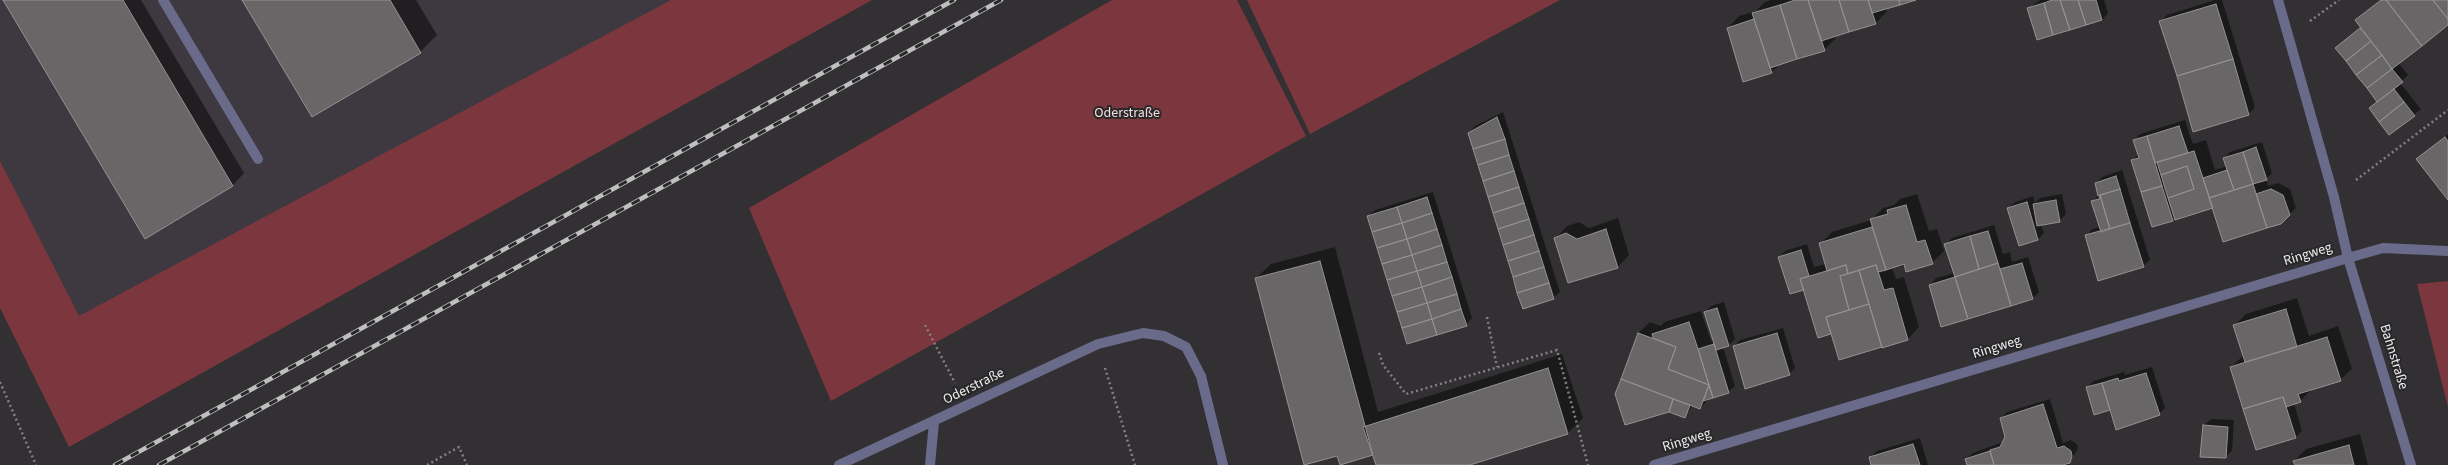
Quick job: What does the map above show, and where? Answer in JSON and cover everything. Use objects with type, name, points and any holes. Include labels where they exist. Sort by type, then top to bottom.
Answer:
[{"type":"street","points":[[163,0],[258,159]]},
{"type":"street","name":"Ringweg","points":[[2278,0],[2334,197],[2348,258]]},
{"type":"street","name":"Ringweg","points":[[1654,465],[2383,248],[2448,251]]},
{"type":"street","name":"Bahnstraße","points":[[2348,258],[2412,465]]},
{"type":"street","name":"Oderstraße","points":[[839,465],[934,422],[1098,344],[1143,333],[1164,336],[1186,347],[1201,376],[1223,465]]},
{"type":"street","points":[[930,465],[934,422]]},
{"type":"path","points":[[2289,37],[2339,0]]},
{"type":"path","points":[[2334,197],[2448,110]]},
{"type":"path","points":[[1487,317],[1497,367]]},
{"type":"path","points":[[925,324],[967,405]]},
{"type":"path","points":[[1098,344],[1135,465]]},
{"type":"path","points":[[1379,353],[1383,365],[1406,394],[1557,350],[1588,465]]},
{"type":"path","points":[[0,382],[36,465]]},
{"type":"path","points":[[427,465],[459,447],[468,465]]},
{"type":"shaded area","points":[[0,0],[812,0],[82,412],[0,271]]},
{"type":"green space","points":[[671,0],[872,0],[69,447],[0,308],[0,161],[79,316]]},
{"type":"green space","name":"Oderstraße","points":[[1112,0],[1237,0],[1306,136],[831,401],[749,208]]},
{"type":"green space","points":[[1247,0],[1560,0],[1310,134]]},
{"type":"green space","points":[[2448,281],[2448,407],[2417,284]]},
{"type":"building","points":[[3,0],[123,0],[233,186],[145,239]]},
{"type":"building","points":[[242,0],[390,0],[421,53],[312,117]]},
{"type":"building","points":[[1795,0],[1808,0],[1825,51],[1797,59],[1780,5]]},
{"type":"building","points":[[1808,0],[1839,0],[1849,32],[1821,41]]},
{"type":"building","points":[[1839,0],[1868,0],[1876,24],[1849,32]]},
{"type":"building","points":[[1868,0],[1899,0],[1900,5],[1872,13]]},
{"type":"building","points":[[1899,0],[1916,0],[1900,5]]},
{"type":"building","points":[[2052,0],[2060,0],[2070,30],[2053,35],[2044,3]]},
{"type":"building","points":[[2060,0],[2078,0],[2086,25],[2070,30]]},
{"type":"building","points":[[2078,0],[2096,0],[2102,20],[2086,25]]},
{"type":"building","points":[[2381,0],[2386,0],[2422,46],[2392,69],[2355,20]]},
{"type":"building","points":[[2386,0],[2433,0],[2448,19],[2448,25],[2422,46]]},
{"type":"building","points":[[2433,0],[2448,0],[2448,19]]},
{"type":"building","points":[[2044,3],[2053,35],[2037,40],[2027,8]]},
{"type":"building","points":[[2216,4],[2233,59],[2177,76],[2159,21]]},
{"type":"building","points":[[1780,5],[1797,59],[1770,68],[1752,13]]},
{"type":"building","points":[[1754,19],[1772,73],[1743,82],[1727,28]]},
{"type":"building","points":[[2360,28],[2371,41],[2346,61],[2335,48]]},
{"type":"building","points":[[2371,41],[2382,55],[2356,75],[2346,61]]},
{"type":"building","points":[[2382,55],[2392,69],[2367,88],[2356,75]]},
{"type":"building","points":[[2233,59],[2249,115],[2193,132],[2177,76]]},
{"type":"building","points":[[2392,69],[2403,82],[2377,102],[2367,88]]},
{"type":"building","points":[[2394,89],[2404,102],[2379,122],[2369,108]]},
{"type":"building","points":[[2404,102],[2415,116],[2389,135],[2379,122]]},
{"type":"building","points":[[1497,117],[1505,139],[1473,149],[1468,133]]},
{"type":"building","points":[[2179,126],[2188,153],[2155,163],[2147,136]]},
{"type":"building","points":[[2147,136],[2162,186],[2141,192],[2131,160],[2139,158],[2133,140]]},
{"type":"building","points":[[2445,137],[2448,141],[2448,200],[2416,159]]},
{"type":"building","points":[[1505,139],[1509,155],[1478,165],[1473,149]]},
{"type":"building","points":[[2256,147],[2267,180],[2253,184],[2243,152]]},
{"type":"building","points":[[2194,151],[2213,208],[2175,220],[2168,198],[2194,189],[2187,166],[2161,175],[2157,162]]},
{"type":"building","points":[[2243,152],[2253,184],[2234,190],[2223,158]]},
{"type":"building","points":[[1509,155],[1514,171],[1483,181],[1478,165]]},
{"type":"building","points":[[2187,166],[2194,189],[2168,198],[2161,175]]},
{"type":"building","points":[[2227,170],[2234,190],[2209,198],[2203,178]]},
{"type":"building","points":[[1514,171],[1519,187],[1488,197],[1483,181]]},
{"type":"building","points":[[2116,176],[2120,189],[2098,196],[2095,183]]},
{"type":"building","points":[[2253,184],[2267,228],[2223,242],[2209,198]]},
{"type":"building","points":[[2162,186],[2173,221],[2152,227],[2141,192]]},
{"type":"building","points":[[1519,187],[1524,203],[1493,213],[1488,197]]},
{"type":"building","points":[[2120,189],[2130,223],[2110,229],[2100,195]]},
{"type":"building","points":[[2271,189],[2283,195],[2290,215],[2281,224],[2267,228],[2256,194]]},
{"type":"building","points":[[2100,195],[2110,229],[2101,232],[2091,201],[2099,199]]},
{"type":"building","points":[[1427,197],[1432,213],[1402,223],[1397,207]]},
{"type":"building","points":[[2056,200],[2060,222],[2037,226],[2033,204]]},
{"type":"building","points":[[2027,202],[2038,240],[2019,246],[2007,208]]},
{"type":"building","points":[[1524,203],[1529,219],[1498,229],[1493,213]]},
{"type":"building","points":[[1906,205],[1917,242],[1925,240],[1933,264],[1906,272],[1904,264],[1886,270],[1870,219],[1888,214],[1887,210]]},
{"type":"building","points":[[1397,207],[1402,223],[1372,232],[1367,216]]},
{"type":"building","points":[[1432,213],[1437,229],[1407,239],[1402,223]]},
{"type":"building","points":[[1529,219],[1534,235],[1503,245],[1498,229]]},
{"type":"building","points":[[1402,223],[1407,239],[1377,248],[1372,232]]},
{"type":"building","points":[[2130,223],[2144,267],[2098,281],[2085,235]]},
{"type":"building","points":[[1872,227],[1886,270],[1878,272],[1876,265],[1848,274],[1846,265],[1827,271],[1819,243]]},
{"type":"building","points":[[1437,229],[1442,245],[1412,255],[1407,239]]},
{"type":"building","points":[[1606,229],[1618,268],[1568,283],[1554,238],[1566,233],[1577,239]]},
{"type":"building","points":[[1988,231],[1998,263],[1979,269],[1970,236]]},
{"type":"building","points":[[1534,235],[1539,251],[1508,261],[1503,245]]},
{"type":"building","points":[[1970,236],[1979,269],[1955,277],[1944,244]]},
{"type":"building","points":[[1407,239],[1412,255],[1382,264],[1377,248]]},
{"type":"building","points":[[1442,245],[1447,262],[1417,271],[1412,255]]},
{"type":"building","points":[[1801,250],[1809,276],[1800,279],[1804,290],[1790,294],[1778,257]]},
{"type":"building","points":[[1539,251],[1544,267],[1513,277],[1508,261]]},
{"type":"building","points":[[1412,255],[1417,271],[1387,280],[1382,264]]},
{"type":"building","points":[[1320,261],[1373,455],[1340,465],[1337,456],[1304,465],[1255,278]]},
{"type":"building","points":[[1447,262],[1452,277],[1422,287],[1417,271]]},
{"type":"building","points":[[1998,263],[2011,306],[1968,319],[1955,277]]},
{"type":"building","points":[[2022,263],[2033,299],[2011,306],[2000,269]]},
{"type":"building","points":[[1846,265],[1848,274],[1840,276],[1849,310],[1826,317],[1831,334],[1818,338],[1800,279]]},
{"type":"building","points":[[1876,265],[1884,290],[1893,288],[1908,340],[1882,348],[1859,270]]},
{"type":"building","points":[[1544,267],[1549,283],[1517,293],[1513,277]]},
{"type":"building","points":[[1859,270],[1869,304],[1849,310],[1840,276]]},
{"type":"building","points":[[1417,271],[1422,287],[1392,296],[1387,280]]},
{"type":"building","points":[[1452,277],[1457,294],[1427,303],[1422,287]]},
{"type":"building","points":[[1955,277],[1968,319],[1941,327],[1929,285]]},
{"type":"building","points":[[1549,283],[1554,299],[1523,309],[1517,293]]},
{"type":"building","points":[[1422,287],[1427,303],[1397,312],[1392,296]]},
{"type":"building","points":[[1457,294],[1461,309],[1432,319],[1427,303]]},
{"type":"building","points":[[1427,303],[1432,319],[1402,328],[1397,312]]},
{"type":"building","points":[[1869,304],[1882,347],[1839,360],[1826,317]]},
{"type":"building","points":[[1717,308],[1729,346],[1716,350],[1704,312]]},
{"type":"building","points":[[1461,309],[1467,326],[1437,335],[1432,319]]},
{"type":"building","points":[[2286,309],[2297,347],[2245,362],[2233,325]]},
{"type":"building","points":[[1432,319],[1437,335],[1407,344],[1402,328]]},
{"type":"building","points":[[1689,322],[1709,385],[1668,369],[1676,347],[1653,338],[1652,334]]},
{"type":"building","points":[[1638,333],[1676,347],[1668,369],[1709,385],[1700,409],[1621,379]]},
{"type":"building","points":[[1777,333],[1790,375],[1745,389],[1733,346]]},
{"type":"building","points":[[2327,337],[2341,381],[2298,394],[2301,402],[2286,407],[2283,397],[2243,409],[2230,367]]},
{"type":"building","points":[[1714,344],[1729,393],[1713,398],[1698,349]]},
{"type":"building","points":[[1548,368],[1568,434],[1470,465],[1376,465],[1363,427]]},
{"type":"building","points":[[2146,373],[2160,415],[2116,430],[2102,383],[2118,378],[2119,381]]},
{"type":"building","points":[[1621,379],[1673,399],[1669,412],[1625,425],[1615,394]]},
{"type":"building","points":[[2102,383],[2110,410],[2094,415],[2086,387]]},
{"type":"building","points":[[1709,385],[1713,398],[1703,401]]},
{"type":"building","points":[[2283,397],[2296,438],[2256,450],[2243,409]]},
{"type":"building","points":[[1673,399],[1690,405],[1685,418],[1669,412]]},
{"type":"building","points":[[2043,404],[2057,448],[2064,446],[2071,451],[2072,456],[2070,463],[2063,465],[1994,465],[1990,450],[2000,447],[2005,437],[2000,418]]},
{"type":"building","points":[[2203,425],[2228,427],[2226,458],[2200,457]]},
{"type":"building","points":[[1913,444],[1920,465],[1871,465],[1869,457]]},
{"type":"building","points":[[2349,445],[2354,465],[2295,465],[2293,461]]},
{"type":"building","points":[[1990,451],[1994,465],[1967,465],[1965,459]]},
{"type":"railway","points":[[115,465],[954,0]]},
{"type":"railway","points":[[159,465],[1001,0]]}]
